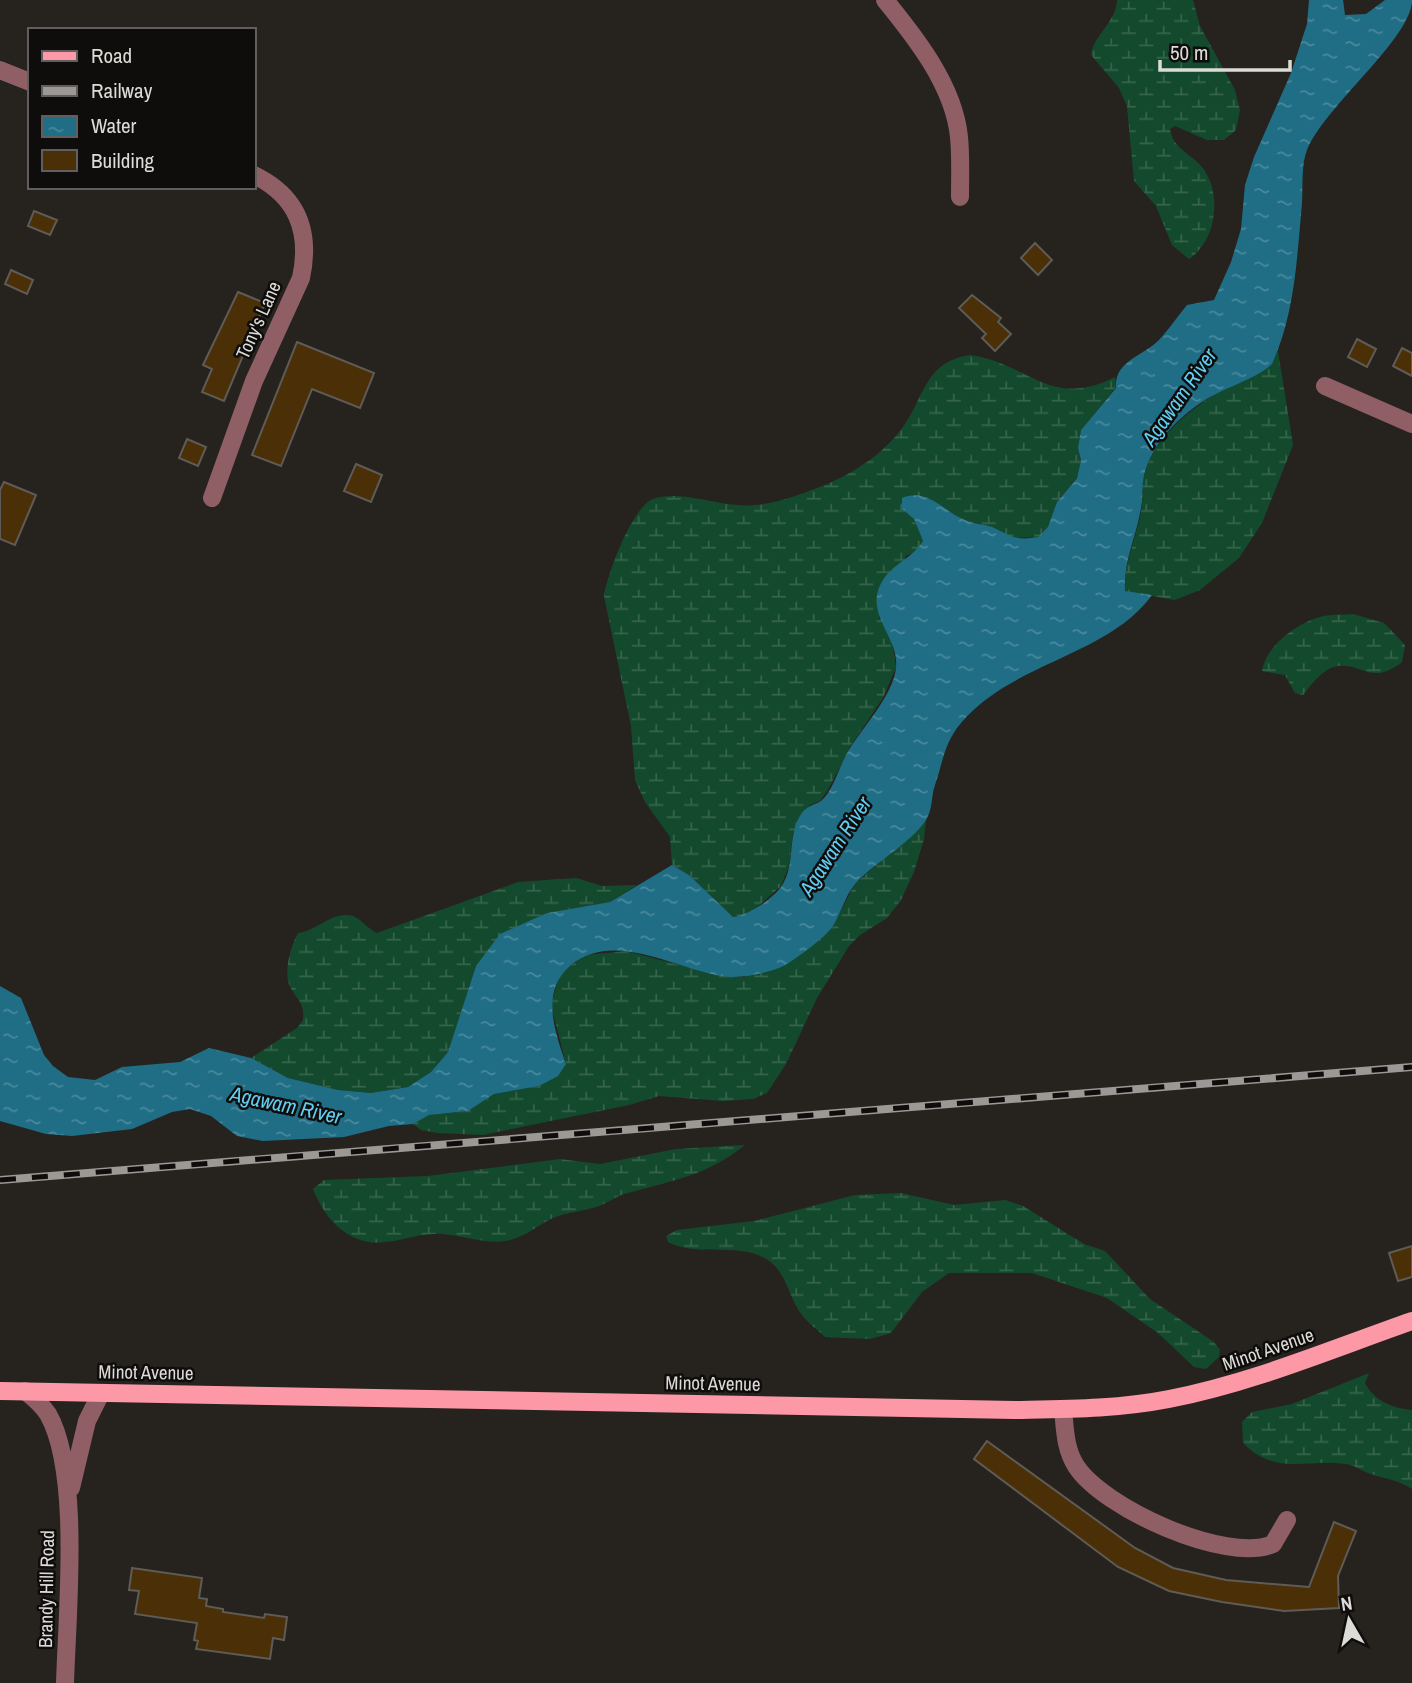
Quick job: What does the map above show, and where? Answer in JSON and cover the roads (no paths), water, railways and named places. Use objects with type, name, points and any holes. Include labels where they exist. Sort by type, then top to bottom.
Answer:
[{"type":"main road","name":"Minot Avenue","points":[[0,1391],[1063,1409],[1127,1406],[1210,1390],[1412,1321]]},
{"type":"street","points":[[884,0],[919,45],[948,97],[959,138],[960,197]]},
{"type":"street","points":[[0,70],[28,81]]},
{"type":"street","name":"Tony's Lane","points":[[212,498],[254,381],[300,278],[304,261],[303,238],[290,202],[279,189],[256,176]]},
{"type":"street","points":[[1325,386],[1412,424]]},
{"type":"street","name":"Brandy Hill Road","points":[[25,1391],[44,1408],[53,1425],[69,1495]]},
{"type":"street","name":"Brandy Hill Road","points":[[65,1683],[69,1495],[86,1421],[101,1393]]},
{"type":"street","points":[[1063,1409],[1068,1448],[1082,1474],[1107,1495],[1159,1526],[1189,1537],[1256,1548],[1273,1544],[1287,1520]]},
{"type":"water","name":"Agawam River","points":[[1309,0],[1343,0],[1345,15],[1366,14],[1385,0],[1412,0],[1408,16],[1384,53],[1331,113],[1307,150],[1303,169],[1294,285],[1286,325],[1272,364],[1257,375],[1210,397],[1192,409],[1173,426],[1151,457],[1143,481],[1141,509],[1128,561],[1125,591],[1152,595],[1133,616],[1111,632],[1006,686],[982,702],[961,723],[945,753],[926,820],[911,837],[855,884],[833,926],[816,943],[779,968],[736,977],[704,972],[625,951],[605,951],[587,956],[570,966],[555,988],[553,1013],[566,1064],[558,1076],[539,1086],[494,1094],[468,1111],[429,1115],[413,1124],[389,1126],[344,1137],[263,1141],[237,1136],[211,1116],[190,1109],[172,1112],[132,1129],[72,1136],[46,1134],[0,1121],[0,986],[21,998],[44,1055],[68,1077],[95,1080],[122,1067],[180,1062],[209,1048],[251,1058],[288,1078],[338,1090],[371,1093],[408,1087],[431,1072],[448,1052],[476,966],[500,934],[547,913],[610,902],[672,865],[689,875],[733,917],[752,910],[772,897],[786,879],[796,824],[800,816],[807,808],[821,801],[828,792],[844,759],[882,702],[894,678],[896,657],[878,611],[878,591],[887,575],[923,541],[914,519],[902,509],[902,498],[911,495],[928,498],[965,520],[1018,538],[1038,537],[1048,527],[1057,502],[1077,478],[1081,460],[1078,448],[1081,430],[1116,388],[1120,371],[1159,340],[1187,305],[1214,300],[1231,262],[1241,229],[1245,185],[1254,157],[1291,73],[1307,24]]},
{"type":"railway","points":[[0,1180],[1412,1067]]}]
